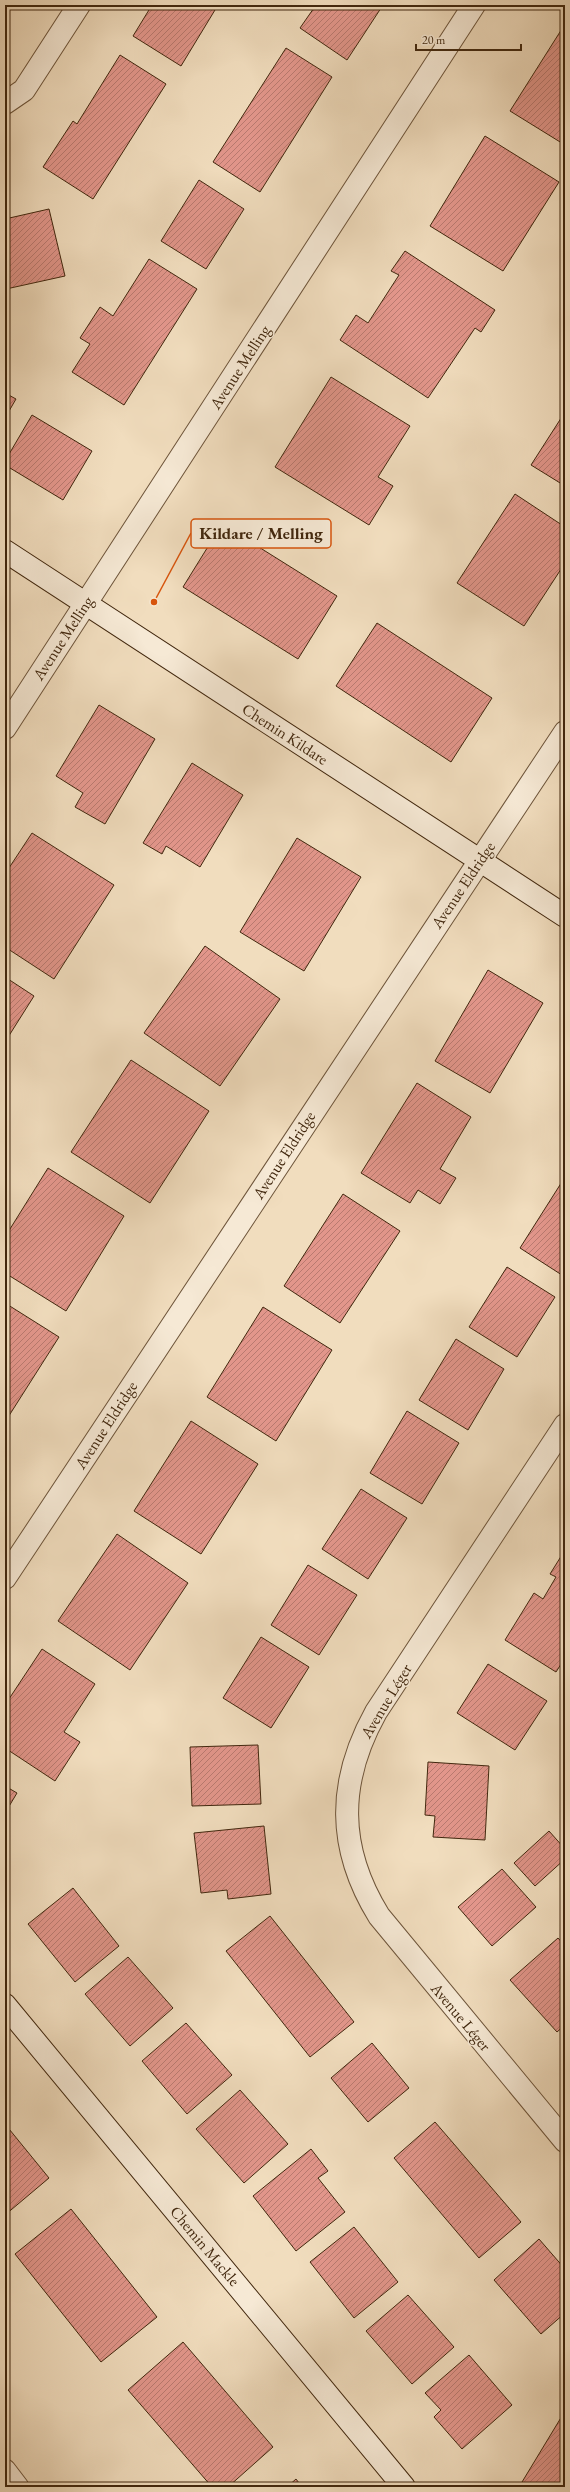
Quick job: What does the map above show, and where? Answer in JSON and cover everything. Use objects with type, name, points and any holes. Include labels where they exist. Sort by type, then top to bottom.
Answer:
[{"type":"street","points":[[5,103],[24,90],[79,5]]},
{"type":"street","name":"Avenue Melling","points":[[5,728],[474,5]]},
{"type":"street","name":"Chemin Kildare","points":[[5,551],[565,916]]},
{"type":"street","name":"Avenue Eldridge","points":[[5,1578],[565,732]]},
{"type":"street","name":"Avenue Léger","points":[[565,1425],[372,1718],[352,1768],[348,1788],[348,1814],[349,1844],[353,1863],[364,1889],[379,1916],[565,2141]]},
{"type":"street","name":"Chemin Mackle","points":[[5,2005],[404,2487]]},
{"type":"lane","points":[[5,2470],[18,2487]]},
{"type":"building","points":[[152,5],[218,5],[181,66],[133,36]]},
{"type":"building","points":[[316,5],[383,5],[347,60],[300,28]]},
{"type":"building","points":[[565,24],[565,145],[510,111]]},
{"type":"building","points":[[286,48],[332,77],[260,192],[213,162]]},
{"type":"building","points":[[120,55],[166,84],[93,199],[43,167],[73,121],[77,124]]},
{"type":"building","points":[[485,136],[559,182],[503,271],[430,226]]},
{"type":"building","points":[[199,180],[244,209],[206,269],[161,241]]},
{"type":"building","points":[[49,209],[65,276],[6,289],[5,219]]},
{"type":"building","points":[[405,251],[495,310],[481,332],[475,328],[428,398],[340,340],[356,315],[368,323],[399,275],[391,271]]},
{"type":"building","points":[[149,259],[197,289],[124,405],[72,372],[90,344],[80,338],[100,307],[113,316]]},
{"type":"building","points":[[331,377],[410,426],[378,477],[393,486],[369,525],[275,467]]},
{"type":"building","points":[[5,393],[16,399],[5,418]]},
{"type":"building","points":[[565,412],[565,486],[531,465]]},
{"type":"building","points":[[32,415],[92,451],[63,500],[5,465],[5,461]]},
{"type":"building","points":[[515,494],[565,527],[565,563],[524,626],[457,583]]},
{"type":"building","points":[[222,524],[337,596],[298,659],[183,587]]},
{"type":"building","points":[[377,623],[492,698],[451,762],[336,686]]},
{"type":"building","points":[[99,705],[155,739],[105,824],[75,807],[83,793],[56,776]]},
{"type":"building","points":[[192,763],[243,795],[200,867],[166,846],[162,854],[143,843]]},
{"type":"building","points":[[32,833],[114,885],[54,979],[5,947],[5,874]]},
{"type":"building","points":[[297,838],[361,877],[304,971],[240,932]]},
{"type":"building","points":[[205,946],[280,999],[220,1086],[144,1033]]},
{"type":"building","points":[[488,970],[543,1003],[490,1093],[435,1061]]},
{"type":"building","points":[[5,977],[34,996],[5,1042]]},
{"type":"building","points":[[131,1060],[209,1111],[150,1203],[71,1152]]},
{"type":"building","points":[[417,1083],[471,1117],[440,1169],[456,1178],[440,1204],[418,1190],[410,1203],[361,1173]]},
{"type":"building","points":[[48,1168],[124,1216],[66,1311],[5,1273],[5,1237]]},
{"type":"building","points":[[565,1177],[565,1277],[520,1248]]},
{"type":"building","points":[[343,1194],[400,1231],[340,1323],[284,1286]]},
{"type":"building","points":[[507,1267],[555,1297],[517,1357],[469,1327]]},
{"type":"building","points":[[5,1303],[59,1337],[5,1422]]},
{"type":"building","points":[[263,1307],[332,1350],[276,1441],[207,1397]]},
{"type":"building","points":[[456,1339],[504,1369],[468,1430],[419,1400]]},
{"type":"building","points":[[407,1411],[459,1443],[422,1504],[370,1473]]},
{"type":"building","points":[[191,1421],[258,1464],[201,1554],[134,1511]]},
{"type":"building","points":[[361,1489],[407,1518],[368,1579],[322,1549]]},
{"type":"building","points":[[117,1534],[188,1583],[130,1670],[58,1621]]},
{"type":"building","points":[[565,1550],[565,1658],[556,1672],[505,1640],[534,1593],[543,1599],[556,1577],[550,1574]]},
{"type":"building","points":[[308,1565],[357,1595],[319,1655],[271,1625]]},
{"type":"building","points":[[261,1637],[309,1667],[271,1728],[223,1698]]},
{"type":"building","points":[[42,1649],[95,1684],[64,1732],[80,1742],[55,1781],[5,1748],[5,1705]]},
{"type":"building","points":[[488,1664],[547,1701],[515,1750],[457,1713]]},
{"type":"building","points":[[258,1745],[261,1804],[192,1806],[190,1747]]},
{"type":"building","points":[[428,1762],[489,1766],[485,1840],[433,1837],[435,1816],[425,1815]]},
{"type":"building","points":[[5,1786],[17,1793],[5,1813]]},
{"type":"building","points":[[264,1826],[271,1894],[228,1899],[227,1890],[201,1893],[194,1833]]},
{"type":"building","points":[[549,1831],[565,1849],[565,1859],[535,1886],[514,1863]]},
{"type":"building","points":[[502,1869],[536,1907],[492,1946],[458,1907]]},
{"type":"building","points":[[73,1888],[119,1946],[75,1982],[28,1924]]},
{"type":"building","points":[[270,1916],[354,2022],[310,2057],[226,1951]]},
{"type":"building","points":[[558,1938],[565,1946],[565,2025],[557,2032],[510,1980]]},
{"type":"building","points":[[128,1957],[173,2008],[130,2046],[85,1994]]},
{"type":"building","points":[[186,2023],[232,2075],[187,2114],[142,2061]]},
{"type":"building","points":[[372,2043],[409,2088],[368,2122],[331,2078]]},
{"type":"building","points":[[240,2090],[288,2144],[244,2183],[196,2129]]},
{"type":"building","points":[[435,2122],[521,2222],[479,2258],[394,2158]]},
{"type":"building","points":[[5,2124],[49,2178],[5,2215]]},
{"type":"building","points":[[311,2149],[328,2171],[318,2178],[345,2212],[296,2251],[253,2196]]},
{"type":"building","points":[[71,2209],[157,2317],[101,2362],[15,2254]]},
{"type":"building","points":[[354,2227],[398,2282],[354,2318],[310,2262]]},
{"type":"building","points":[[539,2239],[565,2269],[565,2313],[541,2334],[494,2280]]},
{"type":"building","points":[[408,2295],[454,2347],[412,2384],[366,2331]]},
{"type":"building","points":[[183,2342],[273,2447],[228,2487],[212,2487],[128,2390]]},
{"type":"building","points":[[469,2355],[512,2405],[462,2449],[434,2417],[441,2410],[425,2393]]},
{"type":"building","points":[[565,2411],[565,2487],[519,2487]]},
{"type":"building","points":[[296,2479],[302,2487],[287,2487]]},
{"type":"place","name":"Kildare / Melling","points":[[154,602]]}]
